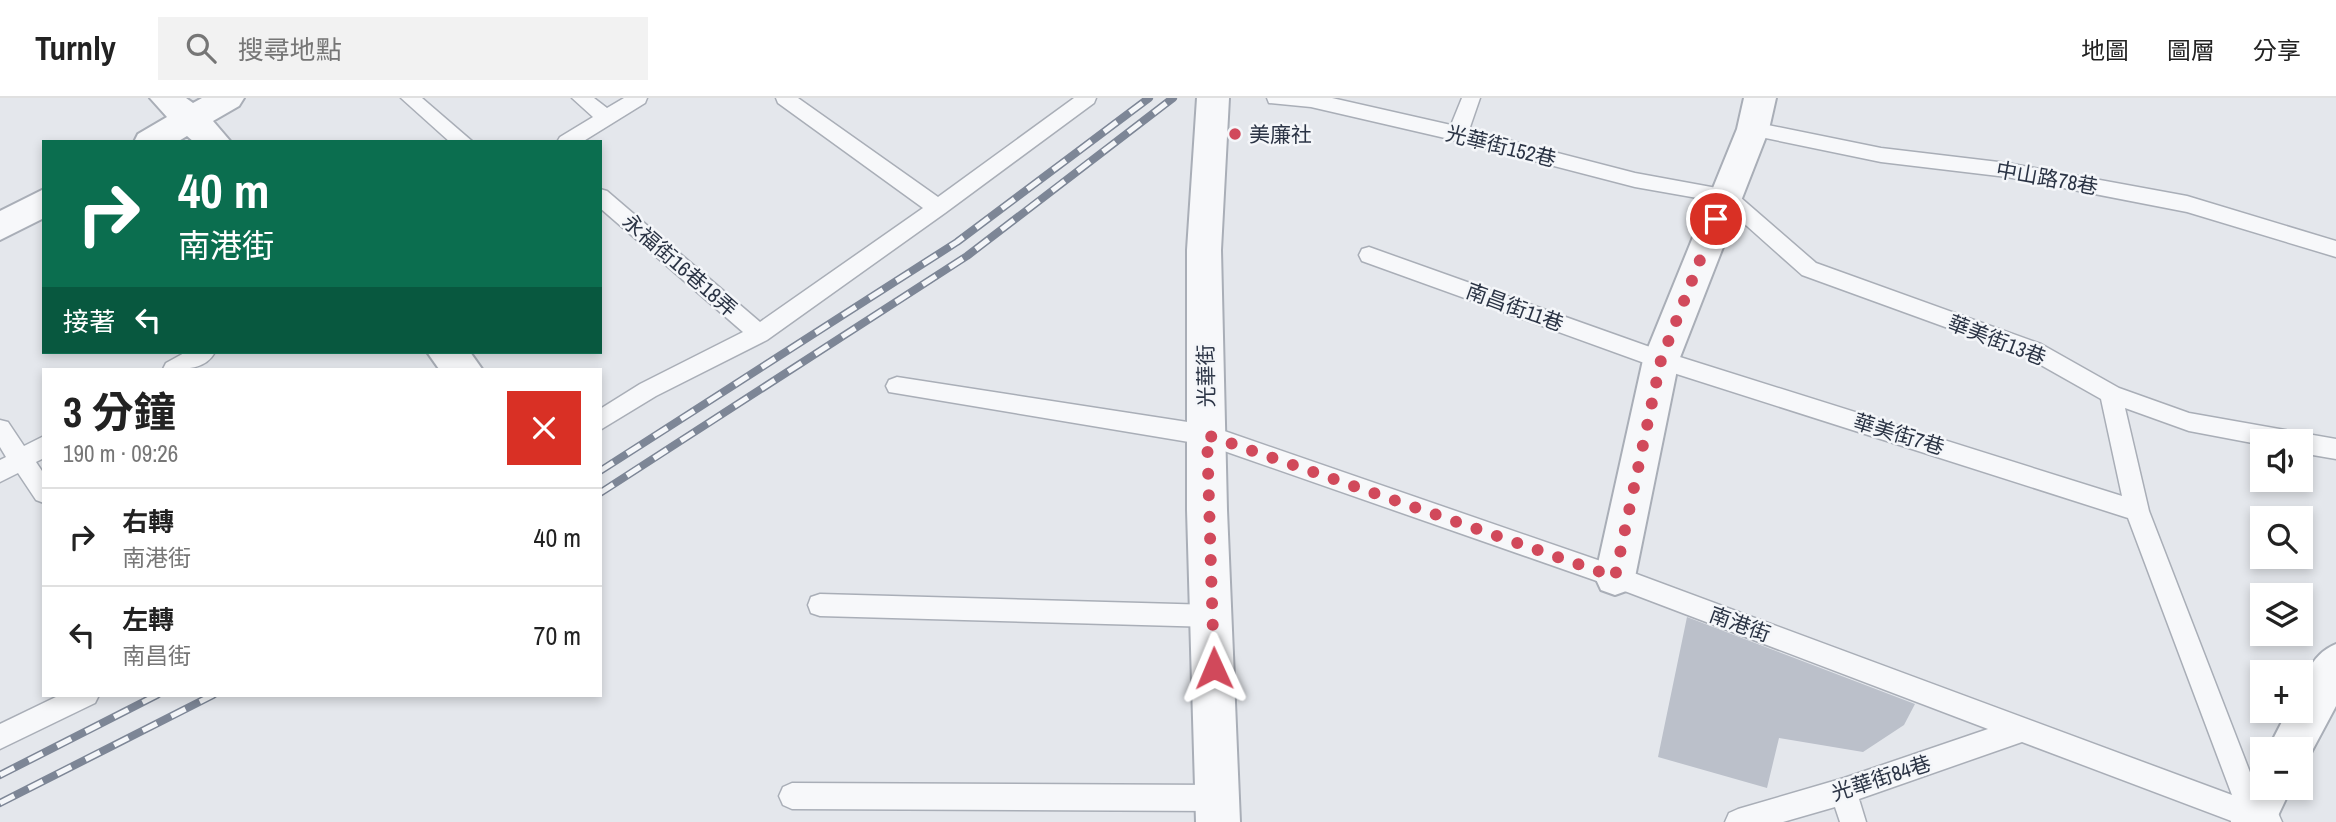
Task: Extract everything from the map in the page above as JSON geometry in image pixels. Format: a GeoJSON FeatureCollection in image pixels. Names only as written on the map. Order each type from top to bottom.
{"type":"FeatureCollection","features":[{"type":"Feature","properties":{"kind":"street"},"geometry":{"type":"LineString","coordinates":[[152,140],[178,109],[228,98]]}},
{"type":"Feature","properties":{"kind":"street","name":"光華街"},"geometry":{"type":"LineString","coordinates":[[1213,98],[1204,250],[1207,510],[1213,616],[1218,810]]}},
{"type":"Feature","properties":{"kind":"street"},"geometry":{"type":"LineString","coordinates":[[178,109],[213,140]]}},
{"type":"Feature","properties":{"kind":"street"},"geometry":{"type":"LineString","coordinates":[[1615,577],[1661,360],[1757,113]]}},
{"type":"Feature","properties":{"kind":"street"},"geometry":{"type":"LineString","coordinates":[[0,227],[42,203]]}},
{"type":"Feature","properties":{"kind":"street"},"geometry":{"type":"LineString","coordinates":[[447,354],[463,368]]}},
{"type":"Feature","properties":{"kind":"street"},"geometry":{"type":"LineString","coordinates":[[2296,737],[2336,664]]}},
{"type":"Feature","properties":{"kind":"lane"},"geometry":{"type":"LineString","coordinates":[[410,98],[461,140]]}},
{"type":"Feature","properties":{"kind":"lane"},"geometry":{"type":"LineString","coordinates":[[581,98],[606,117]]}},
{"type":"Feature","properties":{"kind":"lane"},"geometry":{"type":"LineString","coordinates":[[570,140],[638,98]]}},
{"type":"Feature","properties":{"kind":"lane"},"geometry":{"type":"LineString","coordinates":[[785,98],[939,208]]}},
{"type":"Feature","properties":{"kind":"lane"},"geometry":{"type":"LineString","coordinates":[[602,420],[648,390],[759,334],[939,208],[1087,98]]}},
{"type":"Feature","properties":{"kind":"lane","name":"光華街152巷"},"geometry":{"type":"LineString","coordinates":[[1276,98],[1311,100],[1458,134],[1634,180],[1726,196]]}},
{"type":"Feature","properties":{"kind":"lane"},"geometry":{"type":"LineString","coordinates":[[1458,134],[1471,98]]}},
{"type":"Feature","properties":{"kind":"lane","name":"中山路78巷"},"geometry":{"type":"LineString","coordinates":[[1757,113],[1881,155],[2007,170],[2187,204],[2336,249]]}},
{"type":"Feature","properties":{"kind":"lane","name":"華美街13巷"},"geometry":{"type":"LineString","coordinates":[[1726,196],[1809,269],[2034,350],[2111,394],[2189,422],[2250,433]]}},
{"type":"Feature","properties":{"kind":"lane","name":"永福街16巷18弄"},"geometry":{"type":"LineString","coordinates":[[602,198],[759,334]]}},
{"type":"Feature","properties":{"kind":"lane","name":"南昌街11巷"},"geometry":{"type":"LineString","coordinates":[[1369,255],[1661,360]]}},
{"type":"Feature","properties":{"kind":"lane"},"geometry":{"type":"LineString","coordinates":[[164,354],[174,368]]}},
{"type":"Feature","properties":{"kind":"lane"},"geometry":{"type":"LineString","coordinates":[[177,368],[201,354]]}},
{"type":"Feature","properties":{"kind":"lane","name":"華美街7巷"},"geometry":{"type":"LineString","coordinates":[[1661,360],[2137,511]]}},
{"type":"Feature","properties":{"kind":"lane","name":"南港街"},"geometry":{"type":"LineString","coordinates":[[897,386],[1207,435],[1615,577],[2023,729],[2261,812]]}},
{"type":"Feature","properties":{"kind":"lane"},"geometry":{"type":"LineString","coordinates":[[2111,394],[2137,511],[2261,812]]}},
{"type":"Feature","properties":{"kind":"lane"},"geometry":{"type":"LineString","coordinates":[[0,429],[42,490]]}},
{"type":"Feature","properties":{"kind":"lane"},"geometry":{"type":"LineString","coordinates":[[2313,445],[2336,449]]}},
{"type":"Feature","properties":{"kind":"lane"},"geometry":{"type":"LineString","coordinates":[[0,472],[42,447]]}},
{"type":"Feature","properties":{"kind":"lane"},"geometry":{"type":"LineString","coordinates":[[820,605],[1213,616]]}},
{"type":"Feature","properties":{"kind":"lane"},"geometry":{"type":"LineString","coordinates":[[0,737],[82,697]]}},
{"type":"Feature","properties":{"kind":"lane","name":"光華街84巷"},"geometry":{"type":"LineString","coordinates":[[1738,822],[1844,791],[2023,729]]}},
{"type":"Feature","properties":{"kind":"lane"},"geometry":{"type":"LineString","coordinates":[[1844,791],[1853,822]]}},
{"type":"Feature","properties":{"kind":"lane"},"geometry":{"type":"LineString","coordinates":[[792,796],[1218,810]]}},
{"type":"Feature","properties":{"kind":"building"},"geometry":{"type":"Polygon","coordinates":[[[1687,617],[1915,704],[1904,725],[1863,752],[1779,738],[1767,788],[1658,757],[1687,617]]]}},
{"type":"Feature","properties":{"kind":"railway"},"geometry":{"type":"LineString","coordinates":[[602,470],[957,242],[1149,98]]}},
{"type":"Feature","properties":{"kind":"railway"},"geometry":{"type":"LineString","coordinates":[[602,492],[967,256],[1173,98]]}},
{"type":"Feature","properties":{"kind":"railway"},"geometry":{"type":"LineString","coordinates":[[0,775],[153,697]]}},
{"type":"Feature","properties":{"kind":"railway"},"geometry":{"type":"LineString","coordinates":[[0,803],[209,697]]}},
{"type":"Feature","properties":{"kind":"place","name":"美廉社"},"geometry":{"type":"Point","coordinates":[1235,134]}},
{"type":"Feature","properties":{"kind":"route"},"geometry":{"type":"LineString","coordinates":[[1214,668],[1207,510],[1207,435],[1615,577],[1661,360],[1716,219]]}}]}
